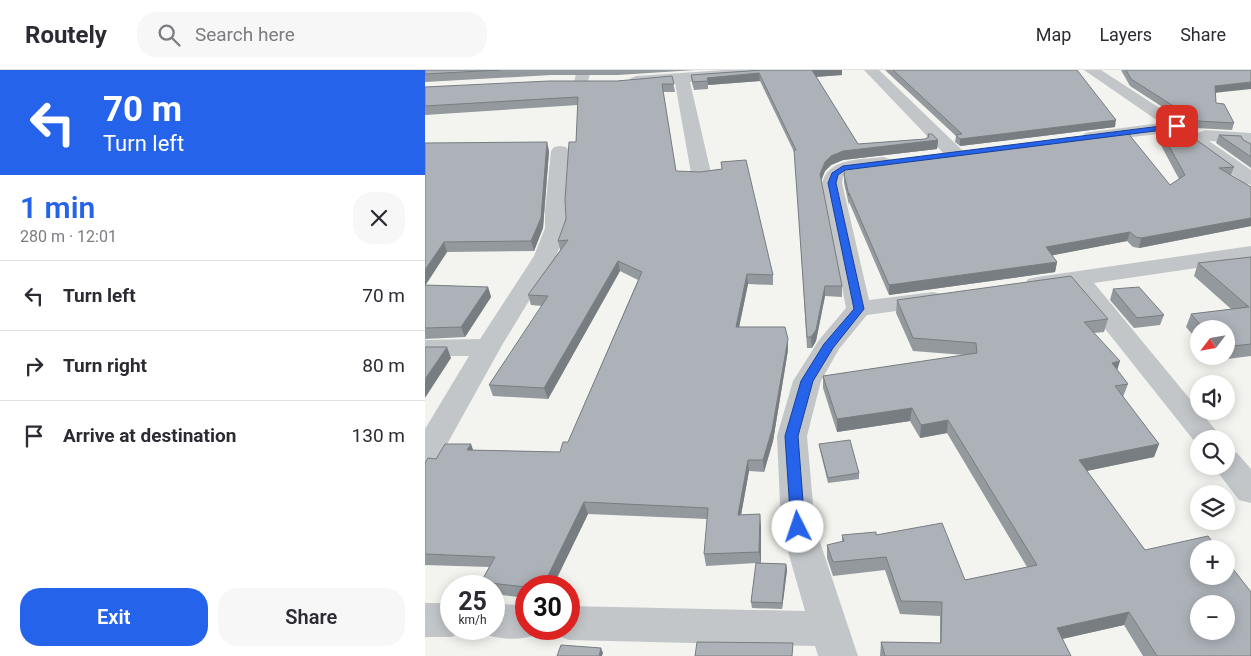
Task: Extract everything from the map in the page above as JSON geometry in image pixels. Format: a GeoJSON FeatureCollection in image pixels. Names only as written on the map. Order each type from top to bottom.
{"type":"FeatureCollection","features":[{"type":"Feature","properties":{"kind":"street"},"geometry":{"type":"LineString","coordinates":[[618,82],[787,70]]}},
{"type":"Feature","properties":{"kind":"street"},"geometry":{"type":"LineString","coordinates":[[871,70],[955,154]]}},
{"type":"Feature","properties":{"kind":"street"},"geometry":{"type":"LineString","coordinates":[[1091,70],[1251,179]]}},
{"type":"Feature","properties":{"kind":"street"},"geometry":{"type":"LineString","coordinates":[[578,78],[600,82]]}},
{"type":"Feature","properties":{"kind":"street"},"geometry":{"type":"LineString","coordinates":[[682,78],[701,174]]}},
{"type":"Feature","properties":{"kind":"street"},"geometry":{"type":"LineString","coordinates":[[1071,140],[1181,130],[1251,138]]}},
{"type":"Feature","properties":{"kind":"street"},"geometry":{"type":"LineString","coordinates":[[425,456],[488,347],[545,256],[556,228],[555,210],[560,151]]}},
{"type":"Feature","properties":{"kind":"street"},"geometry":{"type":"LineString","coordinates":[[936,156],[975,152]]}},
{"type":"Feature","properties":{"kind":"street"},"geometry":{"type":"LineString","coordinates":[[859,309],[832,183],[834,174],[843,168],[898,161]]}},
{"type":"Feature","properties":{"kind":"street"},"geometry":{"type":"LineString","coordinates":[[1017,287],[1251,253]]}},
{"type":"Feature","properties":{"kind":"street"},"geometry":{"type":"LineString","coordinates":[[1077,278],[1201,430]]}},
{"type":"Feature","properties":{"kind":"street"},"geometry":{"type":"LineString","coordinates":[[580,624],[834,642],[798,527],[791,436],[807,381],[828,346],[859,309],[958,295]]}},
{"type":"Feature","properties":{"kind":"street"},"geometry":{"type":"LineString","coordinates":[[425,348],[488,347]]}},
{"type":"Feature","properties":{"kind":"street"},"geometry":{"type":"LineString","coordinates":[[1235,472],[1251,491]]}},
{"type":"Feature","properties":{"kind":"street"},"geometry":{"type":"LineString","coordinates":[[425,620],[440,620]]}},
{"type":"Feature","properties":{"kind":"building"},"geometry":{"type":"Polygon","coordinates":[[[425,70],[500,70],[425,74],[425,70]]]}},
{"type":"Feature","properties":{"kind":"building"},"geometry":{"type":"Polygon","coordinates":[[[762,70],[812,70],[858,144],[925,139],[929,137],[928,134],[932,134],[938,140],[843,151],[831,156],[825,162],[820,174],[842,286],[825,286],[816,330],[811,337],[807,337],[794,150],[796,150],[759,73],[707,78],[708,81],[693,82],[691,75],[762,70]]]}},
{"type":"Feature","properties":{"kind":"building"},"geometry":{"type":"Polygon","coordinates":[[[893,70],[1077,70],[1116,120],[960,139],[956,135],[962,134],[893,70]]]}},
{"type":"Feature","properties":{"kind":"building"},"geometry":{"type":"Polygon","coordinates":[[[1126,70],[1251,70],[1251,82],[1215,86],[1216,103],[1224,104],[1234,123],[1197,121],[1131,79],[1126,70]]]}},
{"type":"Feature","properties":{"kind":"building"},"geometry":{"type":"Polygon","coordinates":[[[672,76],[674,84],[662,84],[676,171],[700,172],[722,169],[721,162],[746,160],[773,275],[747,274],[736,327],[785,327],[788,339],[772,430],[763,460],[748,460],[738,515],[760,514],[759,552],[704,554],[708,508],[584,502],[548,575],[515,575],[515,586],[505,585],[505,575],[485,575],[495,557],[425,554],[425,463],[428,458],[436,459],[445,444],[471,444],[467,450],[560,452],[563,442],[568,442],[642,272],[618,261],[544,388],[489,385],[548,296],[528,295],[568,240],[558,241],[566,219],[565,200],[569,142],[576,142],[578,97],[425,106],[425,87],[549,81],[617,81],[672,76]]]}},
{"type":"Feature","properties":{"kind":"building"},"geometry":{"type":"Polygon","coordinates":[[[1176,126],[1181,132],[1187,133],[1234,167],[1219,168],[1251,187],[1251,218],[1141,238],[1136,237],[1130,232],[1046,247],[1057,262],[889,285],[849,193],[849,196],[844,174],[845,169],[849,166],[1127,132],[1170,185],[1185,175],[1159,128],[1176,126]]]}},
{"type":"Feature","properties":{"kind":"building"},"geometry":{"type":"Polygon","coordinates":[[[1219,135],[1241,136],[1243,140],[1251,144],[1251,157],[1219,135]]]}},
{"type":"Feature","properties":{"kind":"building"},"geometry":{"type":"Polygon","coordinates":[[[547,142],[541,218],[531,241],[444,242],[425,270],[425,143],[547,142]]]}},
{"type":"Feature","properties":{"kind":"building"},"geometry":{"type":"Polygon","coordinates":[[[1251,257],[1251,344],[1235,346],[1235,320],[1196,320],[1191,314],[1249,307],[1198,263],[1251,257]]]}},
{"type":"Feature","properties":{"kind":"building"},"geometry":{"type":"Polygon","coordinates":[[[1071,276],[1108,319],[1084,322],[1120,361],[1112,363],[1128,384],[1115,386],[1159,444],[1079,460],[1145,550],[1190,540],[1190,585],[1235,585],[1235,572],[1251,592],[1251,656],[1157,656],[1129,612],[1057,628],[1071,656],[885,656],[881,642],[941,643],[942,602],[901,601],[886,557],[833,562],[827,545],[844,541],[842,535],[876,532],[876,535],[942,523],[965,580],[1037,565],[948,420],[921,425],[912,408],[837,419],[823,376],[977,353],[976,343],[913,338],[897,300],[1071,276]]]}},
{"type":"Feature","properties":{"kind":"building"},"geometry":{"type":"Polygon","coordinates":[[[425,285],[488,287],[461,327],[425,328],[425,285]]]}},
{"type":"Feature","properties":{"kind":"building"},"geometry":{"type":"Polygon","coordinates":[[[1139,287],[1164,315],[1137,318],[1113,289],[1139,287]]]}},
{"type":"Feature","properties":{"kind":"building"},"geometry":{"type":"Polygon","coordinates":[[[425,347],[447,347],[425,379],[425,347]]]}},
{"type":"Feature","properties":{"kind":"building"},"geometry":{"type":"Polygon","coordinates":[[[850,440],[859,473],[828,478],[819,444],[850,440]]]}},
{"type":"Feature","properties":{"kind":"building"},"geometry":{"type":"Polygon","coordinates":[[[1208,536],[1211,540],[1190,540],[1208,536]]]}},
{"type":"Feature","properties":{"kind":"building"},"geometry":{"type":"Polygon","coordinates":[[[756,563],[786,564],[782,603],[751,602],[756,563]]]}},
{"type":"Feature","properties":{"kind":"building"},"geometry":{"type":"Polygon","coordinates":[[[697,642],[793,643],[792,656],[695,656],[697,642]]]}},
{"type":"Feature","properties":{"kind":"building"},"geometry":{"type":"Polygon","coordinates":[[[561,645],[601,648],[599,656],[557,656],[561,645]]]}},
{"type":"Feature","properties":{"kind":"route"},"geometry":{"type":"LineString","coordinates":[[798,527],[791,436],[807,381],[828,346],[859,309],[832,183],[834,174],[843,168],[1177,126]]}}]}
